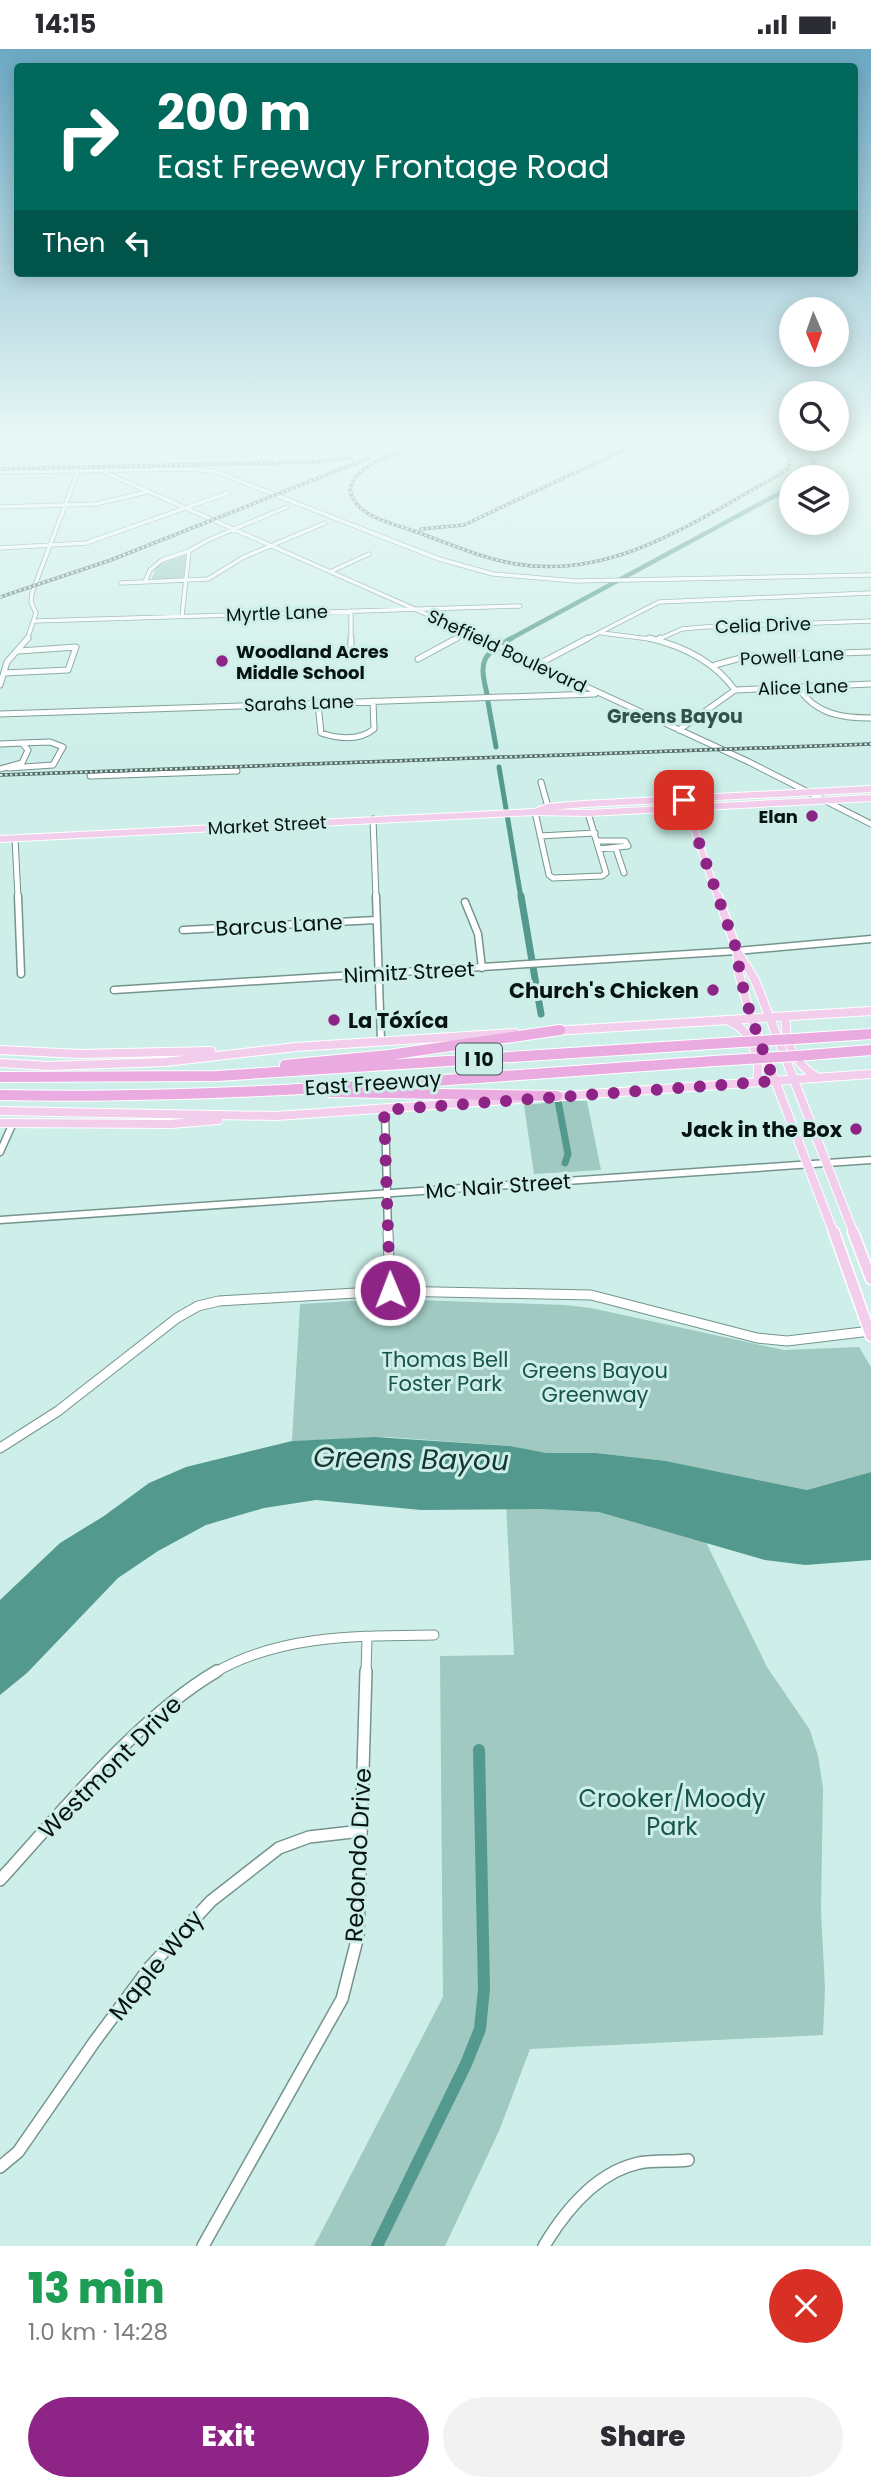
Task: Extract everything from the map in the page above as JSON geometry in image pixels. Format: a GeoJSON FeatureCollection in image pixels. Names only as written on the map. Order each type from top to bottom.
{"type":"FeatureCollection","features":[{"type":"Feature","properties":{"kind":"highway"},"geometry":{"type":"LineString","coordinates":[[217,1076],[306,1062],[436,1049],[559,1030]]}},
{"type":"Feature","properties":{"kind":"highway","name":"East Freeway"},"geometry":{"type":"LineString","coordinates":[[0,1077],[121,1079],[217,1076],[871,1034]]}},
{"type":"Feature","properties":{"kind":"highway","name":"East Freeway"},"geometry":{"type":"LineString","coordinates":[[0,1095],[138,1096],[270,1090],[871,1050]]}},
{"type":"Feature","properties":{"kind":"highway"},"geometry":{"type":"LineString","coordinates":[[270,1090],[557,1096]]}},
{"type":"Feature","properties":{"kind":"main road","name":"Market Street"},"geometry":{"type":"LineString","coordinates":[[535,812],[548,807],[871,789]]}},
{"type":"Feature","properties":{"kind":"main road","name":"Market Street"},"geometry":{"type":"LineString","coordinates":[[0,839],[496,813],[688,809],[871,798]]}},
{"type":"Feature","properties":{"kind":"main road"},"geometry":{"type":"LineString","coordinates":[[684,800],[737,951],[755,980],[871,1279]]}},
{"type":"Feature","properties":{"kind":"main road"},"geometry":{"type":"LineString","coordinates":[[737,951],[739,974],[751,1018],[792,1129],[809,1164],[870,1333]]}},
{"type":"Feature","properties":{"kind":"main road"},"geometry":{"type":"LineString","coordinates":[[0,1063],[48,1066],[165,1062],[381,1040],[871,1011]]}},
{"type":"Feature","properties":{"kind":"main road"},"geometry":{"type":"LineString","coordinates":[[786,1016],[784,1029],[800,1065],[818,1079]]}},
{"type":"Feature","properties":{"kind":"main road"},"geometry":{"type":"LineString","coordinates":[[726,1020],[737,1023],[746,1032],[759,1066],[757,1082]]}},
{"type":"Feature","properties":{"kind":"main road"},"geometry":{"type":"LineString","coordinates":[[0,1049],[127,1054],[296,1047]]}},
{"type":"Feature","properties":{"kind":"main road"},"geometry":{"type":"LineString","coordinates":[[0,1123],[172,1124],[871,1074]]}},
{"type":"Feature","properties":{"kind":"main road"},"geometry":{"type":"LineString","coordinates":[[0,1111],[276,1116]]}},
{"type":"Feature","properties":{"kind":"street"},"geometry":{"type":"LineString","coordinates":[[0,548],[66,545]]}},
{"type":"Feature","properties":{"kind":"street"},"geometry":{"type":"LineString","coordinates":[[145,582],[154,565],[200,545]]}},
{"type":"Feature","properties":{"kind":"street"},"geometry":{"type":"LineString","coordinates":[[121,583],[208,579],[230,564],[271,545]]}},
{"type":"Feature","properties":{"kind":"street","name":"Sheffield Boulevard"},"geometry":{"type":"LineString","coordinates":[[271,545],[539,664],[871,824]]}},
{"type":"Feature","properties":{"kind":"street"},"geometry":{"type":"LineString","coordinates":[[402,545],[439,559],[493,574],[575,581],[871,575]]}},
{"type":"Feature","properties":{"kind":"street"},"geometry":{"type":"LineString","coordinates":[[0,685],[9,659],[26,643],[34,621],[36,613],[31,596],[49,547]]}},
{"type":"Feature","properties":{"kind":"street"},"geometry":{"type":"LineString","coordinates":[[182,616],[189,551]]}},
{"type":"Feature","properties":{"kind":"street"},"geometry":{"type":"LineString","coordinates":[[332,571],[369,554]]}},
{"type":"Feature","properties":{"kind":"street"},"geometry":{"type":"LineString","coordinates":[[539,664],[646,606],[669,600],[871,593]]}},
{"type":"Feature","properties":{"kind":"street","name":"Myrtle Lane"},"geometry":{"type":"LineString","coordinates":[[34,621],[520,606]]}},
{"type":"Feature","properties":{"kind":"street"},"geometry":{"type":"LineString","coordinates":[[351,611],[351,652]]}},
{"type":"Feature","properties":{"kind":"street","name":"Celia Drive"},"geometry":{"type":"LineString","coordinates":[[657,640],[682,629],[704,627],[871,621]]}},
{"type":"Feature","properties":{"kind":"street"},"geometry":{"type":"LineString","coordinates":[[418,659],[468,633]]}},
{"type":"Feature","properties":{"kind":"street"},"geometry":{"type":"LineString","coordinates":[[598,633],[631,633],[657,640],[715,665],[726,674],[735,690],[719,705],[679,730]]}},
{"type":"Feature","properties":{"kind":"street"},"geometry":{"type":"LineString","coordinates":[[4,673],[68,670],[76,647],[18,651]]}},
{"type":"Feature","properties":{"kind":"street","name":"Powell Lane"},"geometry":{"type":"LineString","coordinates":[[715,665],[748,656],[871,652]]}},
{"type":"Feature","properties":{"kind":"street"},"geometry":{"type":"LineString","coordinates":[[0,659],[9,659]]}},
{"type":"Feature","properties":{"kind":"street","name":"Alice Lane"},"geometry":{"type":"LineString","coordinates":[[735,690],[871,684]]}},
{"type":"Feature","properties":{"kind":"street"},"geometry":{"type":"LineString","coordinates":[[798,687],[807,701],[821,711],[845,718],[871,719]]}},
{"type":"Feature","properties":{"kind":"street","name":"Sarahs Lane"},"geometry":{"type":"LineString","coordinates":[[0,713],[599,694]]}},
{"type":"Feature","properties":{"kind":"street"},"geometry":{"type":"LineString","coordinates":[[318,703],[321,733],[330,737],[361,737],[374,729],[373,701]]}},
{"type":"Feature","properties":{"kind":"street"},"geometry":{"type":"LineString","coordinates":[[0,744],[50,742],[63,747],[52,765],[0,769]]}},
{"type":"Feature","properties":{"kind":"street"},"geometry":{"type":"LineString","coordinates":[[9,768],[27,757],[28,750],[22,743]]}},
{"type":"Feature","properties":{"kind":"street"},"geometry":{"type":"LineString","coordinates":[[90,776],[237,771]]}},
{"type":"Feature","properties":{"kind":"street"},"geometry":{"type":"LineString","coordinates":[[541,782],[548,807]]}},
{"type":"Feature","properties":{"kind":"street"},"geometry":{"type":"LineString","coordinates":[[535,812],[551,877],[605,875],[588,813]]}},
{"type":"Feature","properties":{"kind":"street"},"geometry":{"type":"LineString","coordinates":[[373,819],[381,1040]]}},
{"type":"Feature","properties":{"kind":"street"},"geometry":{"type":"LineString","coordinates":[[540,836],[595,833]]}},
{"type":"Feature","properties":{"kind":"street"},"geometry":{"type":"LineString","coordinates":[[15,838],[21,974]]}},
{"type":"Feature","properties":{"kind":"street"},"geometry":{"type":"LineString","coordinates":[[597,841],[627,841],[628,847],[599,849]]}},
{"type":"Feature","properties":{"kind":"street"},"geometry":{"type":"LineString","coordinates":[[616,849],[624,873]]}},
{"type":"Feature","properties":{"kind":"street"},"geometry":{"type":"LineString","coordinates":[[465,902],[478,935],[482,968]]}},
{"type":"Feature","properties":{"kind":"street","name":"Barcus Lane"},"geometry":{"type":"LineString","coordinates":[[183,930],[376,920]]}},
{"type":"Feature","properties":{"kind":"street","name":"Nimitz Street"},"geometry":{"type":"LineString","coordinates":[[114,990],[737,951],[871,939]]}},
{"type":"Feature","properties":{"kind":"street"},"geometry":{"type":"LineString","coordinates":[[384,1110],[389,1193],[390,1290]]}},
{"type":"Feature","properties":{"kind":"street"},"geometry":{"type":"LineString","coordinates":[[0,1152],[13,1123]]}},
{"type":"Feature","properties":{"kind":"street","name":"Mc Nair Street"},"geometry":{"type":"LineString","coordinates":[[0,1220],[237,1206],[871,1160]]}},
{"type":"Feature","properties":{"kind":"street"},"geometry":{"type":"LineString","coordinates":[[0,1448],[58,1411],[177,1318],[198,1306],[219,1301],[390,1290],[591,1295],[732,1333],[787,1341],[870,1333]]}},
{"type":"Feature","properties":{"kind":"street","name":"Westmont Drive"},"geometry":{"type":"LineString","coordinates":[[0,1880],[153,1717],[190,1688],[232,1664],[278,1647],[328,1637],[434,1635]]}},
{"type":"Feature","properties":{"kind":"street","name":"Redondo Drive"},"geometry":{"type":"LineString","coordinates":[[203,2246],[342,1999],[358,1936],[367,1637]]}},
{"type":"Feature","properties":{"kind":"street","name":"Maple Way"},"geometry":{"type":"LineString","coordinates":[[0,2167],[18,2152],[131,1991],[182,1927],[227,1886],[278,1848],[321,1834],[361,1831]]}},
{"type":"Feature","properties":{"kind":"street"},"geometry":{"type":"LineString","coordinates":[[544,2246],[575,2201],[606,2178],[637,2163],[688,2160]]}},
{"type":"Feature","properties":{"kind":"green space"},"geometry":{"type":"Polygon","coordinates":[[[187,554],[183,580],[151,581],[157,565],[187,554]]]}},
{"type":"Feature","properties":{"kind":"green space"},"geometry":{"type":"Polygon","coordinates":[[[587,1101],[601,1170],[534,1174],[524,1105],[587,1101]]]}},
{"type":"Feature","properties":{"kind":"green space","name":"Greens Bayou Greenway"},"geometry":{"type":"Polygon","coordinates":[[[386,1299],[565,1305],[591,1308],[784,1350],[859,1347],[871,1367],[871,1472],[807,1490],[666,1461],[596,1453],[546,1454],[510,1446],[389,1437],[292,1441],[300,1304],[386,1299]]]}},
{"type":"Feature","properties":{"kind":"green space","name":"Crooker/Moody Park"},"geometry":{"type":"Polygon","coordinates":[[[506,1504],[583,1505],[701,1532],[767,1667],[810,1730],[818,1756],[823,1788],[823,2035],[530,2049],[499,2131],[445,2246],[314,2246],[443,1997],[440,1656],[514,1655],[506,1504]]]}},
{"type":"Feature","properties":{"kind":"water"},"geometry":{"type":"Polygon","coordinates":[[[375,1437],[510,1446],[546,1453],[596,1453],[666,1461],[807,1490],[871,1472],[871,1560],[805,1565],[765,1560],[599,1512],[543,1509],[421,1510],[316,1500],[264,1508],[206,1525],[158,1551],[118,1578],[27,1673],[0,1695],[0,1600],[60,1543],[104,1516],[149,1483],[186,1467],[292,1441],[375,1437]]]}},
{"type":"Feature","properties":{"kind":"waterway"},"geometry":{"type":"LineString","coordinates":[[508,640],[685,545]]}},
{"type":"Feature","properties":{"kind":"waterway"},"geometry":{"type":"LineString","coordinates":[[487,694],[483,674],[485,660],[494,649],[512,638]]}},
{"type":"Feature","properties":{"kind":"waterway"},"geometry":{"type":"LineString","coordinates":[[488,702],[496,747]]}},
{"type":"Feature","properties":{"kind":"waterway"},"geometry":{"type":"LineString","coordinates":[[499,767],[521,898]]}},
{"type":"Feature","properties":{"kind":"waterway"},"geometry":{"type":"LineString","coordinates":[[521,896],[541,1014]]}},
{"type":"Feature","properties":{"kind":"waterway"},"geometry":{"type":"LineString","coordinates":[[558,1101],[568,1154],[565,1163]]}},
{"type":"Feature","properties":{"kind":"waterway"},"geometry":{"type":"LineString","coordinates":[[377,2246],[466,2064],[480,2029],[484,1989],[479,1750]]}},
{"type":"Feature","properties":{"kind":"railway"},"geometry":{"type":"LineString","coordinates":[[0,597],[150,545]]}},
{"type":"Feature","properties":{"kind":"railway"},"geometry":{"type":"LineString","coordinates":[[451,545],[516,564],[552,567],[587,563],[621,555],[648,545]]}},
{"type":"Feature","properties":{"kind":"railway"},"geometry":{"type":"LineString","coordinates":[[0,775],[871,744]]}},
{"type":"Feature","properties":{"kind":"place","name":"Woodland Acres Middle School"},"geometry":{"type":"Point","coordinates":[222,661]}},
{"type":"Feature","properties":{"kind":"place","name":"Elan"},"geometry":{"type":"Point","coordinates":[812,816]}},
{"type":"Feature","properties":{"kind":"place","name":"Church's Chicken"},"geometry":{"type":"Point","coordinates":[713,990]}},
{"type":"Feature","properties":{"kind":"place","name":"La Tóxíca"},"geometry":{"type":"Point","coordinates":[334,1020]}},
{"type":"Feature","properties":{"kind":"place","name":"Jack in the Box"},"geometry":{"type":"Point","coordinates":[856,1129]}},
{"type":"Feature","properties":{"kind":"district","name":"Greens Bayou"},"geometry":{"type":"Point","coordinates":[675,716]}},
{"type":"Feature","properties":{"kind":"route"},"geometry":{"type":"LineString","coordinates":[[390,1290],[389,1193],[384,1110],[774,1081],[750,1013],[739,974],[737,951],[684,800]]}},
{"type":"Feature","properties":{"kind":"park label","name":"Thomas Bell Foster Park"},"geometry":{"type":"Point","coordinates":[445,1371]}}]}
